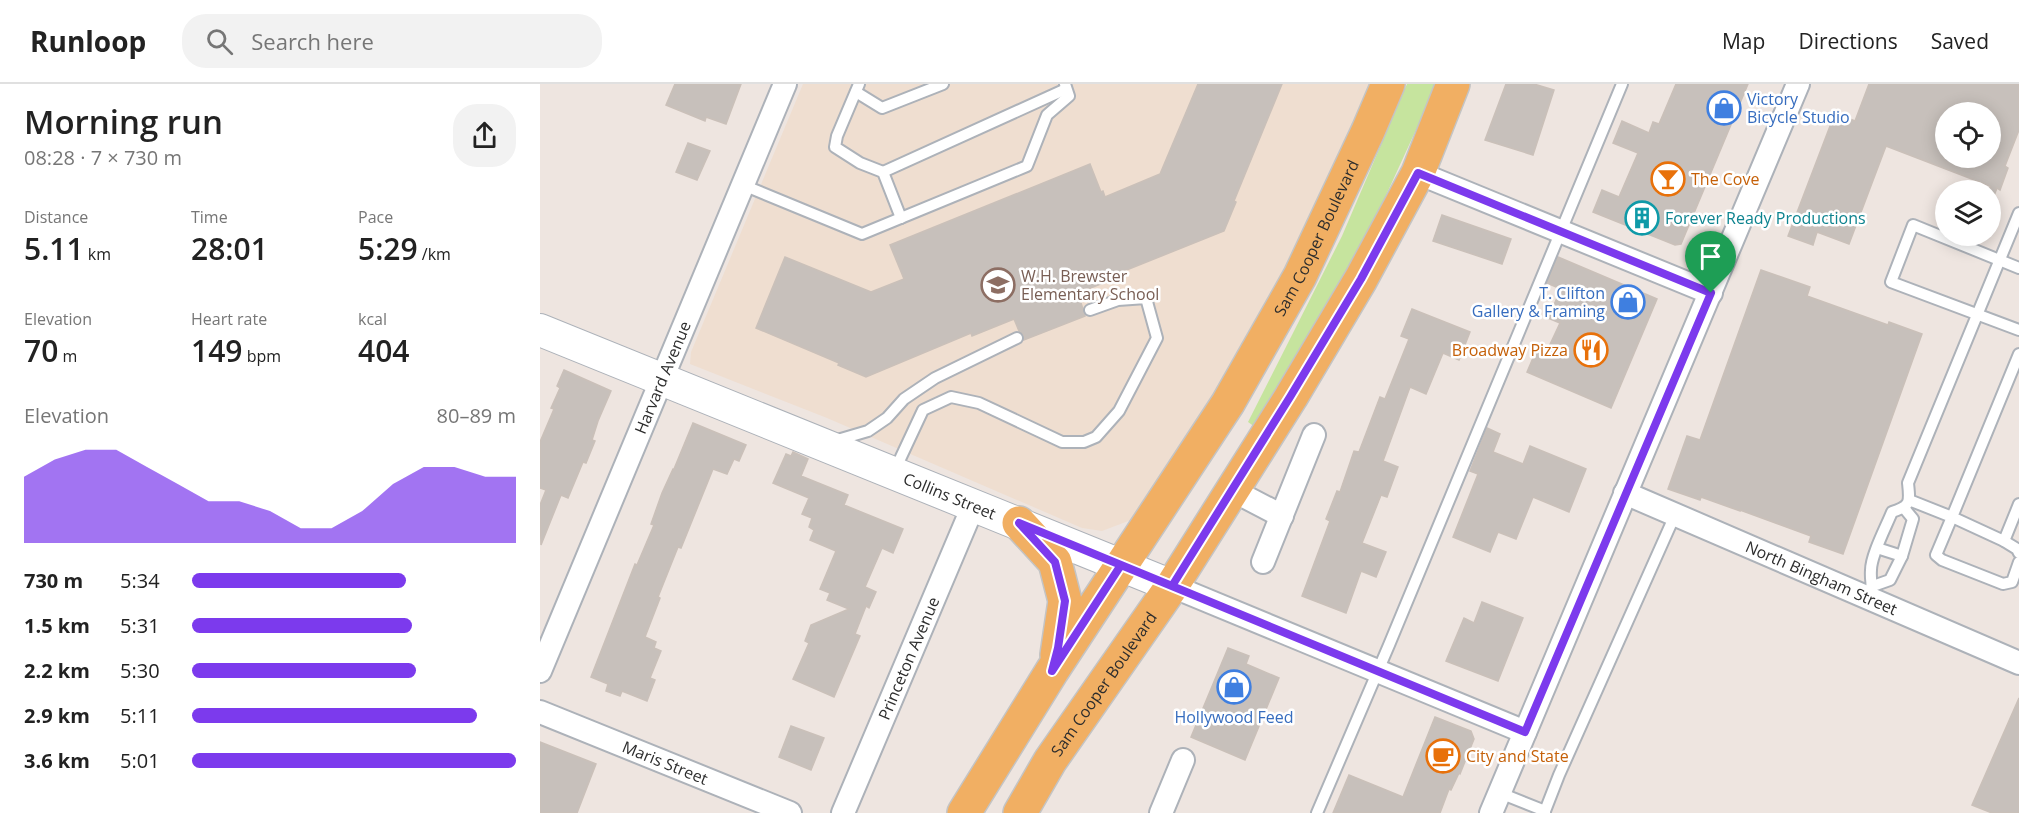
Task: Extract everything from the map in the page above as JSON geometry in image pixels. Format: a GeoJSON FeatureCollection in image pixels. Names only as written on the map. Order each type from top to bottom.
{"type":"FeatureCollection","features":[{"type":"Feature","properties":{"kind":"main road","name":"Sam Cooper Boulevard"},"geometry":{"type":"LineString","coordinates":[[964,813],[1052,671],[1227,403],[1300,276],[1368,132],[1388,84]]}},
{"type":"Feature","properties":{"kind":"main road","name":"Sam Cooper Boulevard"},"geometry":{"type":"LineString","coordinates":[[1020,813],[1050,761],[1172,586],[1361,279],[1418,173],[1453,84]]}},
{"type":"Feature","properties":{"kind":"main road"},"geometry":{"type":"LineString","coordinates":[[1019,523],[1055,562],[1065,601],[1052,671]]}},
{"type":"Feature","properties":{"kind":"street","name":"Harvard Avenue"},"geometry":{"type":"LineString","coordinates":[[540,671],[785,84]]}},
{"type":"Feature","properties":{"kind":"street"},"geometry":{"type":"LineString","coordinates":[[1495,803],[1798,84]]}},
{"type":"Feature","properties":{"kind":"street"},"geometry":{"type":"LineString","coordinates":[[1418,173],[1711,293]]}},
{"type":"Feature","properties":{"kind":"street","name":"Collins Street"},"geometry":{"type":"LineString","coordinates":[[540,330],[974,504],[1525,732]]}},
{"type":"Feature","properties":{"kind":"street"},"geometry":{"type":"LineString","coordinates":[[1263,562],[1314,435]]}},
{"type":"Feature","properties":{"kind":"street"},"geometry":{"type":"LineString","coordinates":[[1232,490],[1282,516]]}},
{"type":"Feature","properties":{"kind":"street","name":"North Bingham Street"},"geometry":{"type":"LineString","coordinates":[[1625,494],[1871,592],[2019,663]]}},
{"type":"Feature","properties":{"kind":"street","name":"Princeton Avenue"},"geometry":{"type":"LineString","coordinates":[[843,813],[974,504]]}},
{"type":"Feature","properties":{"kind":"street","name":"Maris Street"},"geometry":{"type":"LineString","coordinates":[[540,712],[790,813]]}},
{"type":"Feature","properties":{"kind":"street"},"geometry":{"type":"LineString","coordinates":[[1161,813],[1183,760]]}},
{"type":"Feature","properties":{"kind":"lane"},"geometry":{"type":"LineString","coordinates":[[743,185],[862,234],[1027,166],[1047,115],[1069,96],[1066,86],[883,171],[860,163],[835,147],[837,136],[858,88],[882,108],[943,84]]}},
{"type":"Feature","properties":{"kind":"lane"},"geometry":{"type":"LineString","coordinates":[[1317,813],[1622,84]]}},
{"type":"Feature","properties":{"kind":"lane"},"geometry":{"type":"LineString","coordinates":[[883,171],[901,218]]}},
{"type":"Feature","properties":{"kind":"lane"},"geometry":{"type":"LineString","coordinates":[[2019,213],[1908,483],[1907,504],[1913,519],[1902,556],[1890,580],[1871,592],[1870,570],[1877,548],[1892,512],[1907,504],[1952,516],[2004,541],[2017,549],[2019,553]]}},
{"type":"Feature","properties":{"kind":"lane"},"geometry":{"type":"LineString","coordinates":[[2019,268],[1913,225],[1890,282],[2019,330]]}},
{"type":"Feature","properties":{"kind":"lane"},"geometry":{"type":"LineString","coordinates":[[894,472],[923,410],[951,397],[979,403],[1062,442],[1084,442],[1096,437],[1119,411],[1157,338],[1146,298],[1118,300],[1090,310]]}},
{"type":"Feature","properties":{"kind":"lane"},"geometry":{"type":"LineString","coordinates":[[822,444],[868,431],[887,418],[904,399],[935,378],[1017,338]]}},
{"type":"Feature","properties":{"kind":"lane"},"geometry":{"type":"LineString","coordinates":[[2019,354],[1936,555],[1942,560],[2003,584],[2012,582],[2019,562]]}},
{"type":"Feature","properties":{"kind":"lane"},"geometry":{"type":"LineString","coordinates":[[2004,541],[2019,504]]}},
{"type":"Feature","properties":{"kind":"lane"},"geometry":{"type":"LineString","coordinates":[[1495,803],[1545,812],[1559,775],[1675,515]]}},
{"type":"Feature","properties":{"kind":"lane"},"geometry":{"type":"LineString","coordinates":[[1877,548],[1902,556]]}},
{"type":"Feature","properties":{"kind":"shaded area","name":"W.H. Brewster Elementary School"},"geometry":{"type":"Polygon","coordinates":[[[803,84],[1370,84],[1311,222],[1246,349],[1156,489],[1131,520],[1102,531],[1082,528],[827,418],[690,364],[691,352],[803,84]]]}},
{"type":"Feature","properties":{"kind":"green space"},"geometry":{"type":"Polygon","coordinates":[[[1407,84],[1437,84],[1382,204],[1343,277],[1255,427],[1248,422],[1342,236],[1407,84]]]}},
{"type":"Feature","properties":{"kind":"building"},"geometry":{"type":"Polygon","coordinates":[[[675,84],[741,84],[726,124],[706,117],[705,121],[666,105],[675,84]]]}},
{"type":"Feature","properties":{"kind":"building"},"geometry":{"type":"Polygon","coordinates":[[[1198,84],[1282,84],[1224,231],[1119,273],[1121,276],[1078,293],[1085,316],[1024,340],[1024,335],[1019,331],[1014,319],[972,336],[971,333],[866,377],[838,365],[839,363],[756,328],[785,257],[871,292],[904,279],[890,245],[1090,164],[1105,197],[1160,174],[1198,84]]]}},
{"type":"Feature","properties":{"kind":"building"},"geometry":{"type":"Polygon","coordinates":[[[1506,84],[1534,84],[1554,90],[1533,155],[1485,140],[1506,84]]]}},
{"type":"Feature","properties":{"kind":"building"},"geometry":{"type":"Polygon","coordinates":[[[1676,84],[1748,84],[1681,244],[1675,245],[1593,212],[1602,190],[1619,197],[1638,153],[1613,143],[1622,121],[1649,133],[1653,122],[1659,124],[1676,84]]]}},
{"type":"Feature","properties":{"kind":"building"},"geometry":{"type":"Polygon","coordinates":[[[1869,84],[2019,84],[2019,130],[2005,166],[2008,168],[2001,187],[2001,180],[1974,180],[1943,168],[2001,168],[2001,102],[1935,102],[1935,165],[1886,146],[1849,244],[1817,232],[1813,245],[1788,236],[1835,113],[1855,121],[1869,84]]]}},
{"type":"Feature","properties":{"kind":"building"},"geometry":{"type":"Polygon","coordinates":[[[688,143],[710,151],[697,180],[676,172],[688,143]]]}},
{"type":"Feature","properties":{"kind":"building"},"geometry":{"type":"Polygon","coordinates":[[[1442,215],[1511,239],[1502,264],[1433,241],[1442,215]]]}},
{"type":"Feature","properties":{"kind":"building"},"geometry":{"type":"Polygon","coordinates":[[[1558,257],[1657,299],[1611,408],[1527,372],[1536,351],[1545,355],[1560,323],[1548,318],[1561,289],[1547,283],[1558,257]]]}},
{"type":"Feature","properties":{"kind":"building"},"geometry":{"type":"Polygon","coordinates":[[[1761,270],[1810,287],[1807,296],[1888,325],[1889,322],[1922,334],[1843,554],[1809,542],[1811,536],[1701,497],[1700,500],[1668,489],[1687,436],[1700,440],[1761,270]]]}},
{"type":"Feature","properties":{"kind":"building"},"geometry":{"type":"Polygon","coordinates":[[[1412,309],[1470,332],[1459,360],[1443,353],[1426,394],[1410,387],[1383,461],[1398,467],[1387,497],[1381,495],[1362,543],[1386,552],[1376,577],[1361,571],[1346,613],[1302,596],[1330,521],[1326,519],[1337,491],[1340,492],[1354,451],[1359,452],[1380,397],[1385,399],[1409,339],[1401,336],[1412,309]]]}},
{"type":"Feature","properties":{"kind":"building"},"geometry":{"type":"Polygon","coordinates":[[[564,370],[611,391],[598,421],[592,440],[595,441],[586,463],[583,462],[568,498],[561,495],[541,545],[540,505],[546,490],[540,488],[540,442],[554,409],[551,408],[560,388],[557,386],[564,370]]]}},
{"type":"Feature","properties":{"kind":"building"},"geometry":{"type":"Polygon","coordinates":[[[693,423],[746,445],[739,461],[734,459],[727,474],[713,469],[658,597],[660,598],[645,637],[656,642],[654,648],[661,651],[650,678],[655,680],[647,701],[622,691],[620,696],[606,691],[608,684],[591,677],[635,564],[637,565],[654,525],[651,524],[662,493],[693,423]]]}},
{"type":"Feature","properties":{"kind":"building"},"geometry":{"type":"Polygon","coordinates":[[[1487,428],[1500,434],[1493,452],[1523,464],[1530,446],[1586,469],[1569,512],[1533,497],[1516,539],[1498,532],[1490,552],[1453,537],[1478,474],[1470,471],[1487,428]]]}},
{"type":"Feature","properties":{"kind":"building"},"geometry":{"type":"Polygon","coordinates":[[[793,452],[808,459],[801,476],[848,495],[844,505],[903,529],[893,553],[882,548],[865,587],[876,592],[869,608],[866,606],[855,634],[860,636],[834,697],[793,679],[809,643],[805,641],[811,625],[849,609],[827,600],[830,593],[820,589],[836,551],[810,540],[814,530],[809,527],[812,518],[802,514],[809,498],[773,483],[786,454],[791,456],[793,452]]]}},
{"type":"Feature","properties":{"kind":"building"},"geometry":{"type":"Polygon","coordinates":[[[1482,602],[1523,618],[1498,681],[1446,661],[1464,618],[1474,623],[1482,602]]]}},
{"type":"Feature","properties":{"kind":"building"},"geometry":{"type":"Polygon","coordinates":[[[1228,648],[1249,656],[1246,664],[1279,678],[1245,760],[1191,737],[1228,648]]]}},
{"type":"Feature","properties":{"kind":"building"},"geometry":{"type":"Polygon","coordinates":[[[2019,698],[2019,813],[1992,813],[1972,805],[2019,698]]]}},
{"type":"Feature","properties":{"kind":"building"},"geometry":{"type":"Polygon","coordinates":[[[1435,717],[1471,731],[1474,739],[1460,774],[1451,790],[1449,789],[1440,813],[1333,813],[1349,775],[1403,797],[1435,717]]]}},
{"type":"Feature","properties":{"kind":"building"},"geometry":{"type":"Polygon","coordinates":[[[791,726],[824,738],[811,770],[779,757],[791,726]]]}},
{"type":"Feature","properties":{"kind":"building"},"geometry":{"type":"Polygon","coordinates":[[[540,742],[596,764],[577,813],[540,813],[540,742]]]}},
{"type":"Feature","properties":{"kind":"place","name":"Victory Bicycle Studio"},"geometry":{"type":"Point","coordinates":[1724,108]}},
{"type":"Feature","properties":{"kind":"place","name":"The Cove"},"geometry":{"type":"Point","coordinates":[1668,179]}},
{"type":"Feature","properties":{"kind":"place","name":"Forever Ready Productions"},"geometry":{"type":"Point","coordinates":[1642,218]}},
{"type":"Feature","properties":{"kind":"place","name":"W.H. Brewster Elementary School"},"geometry":{"type":"Point","coordinates":[998,285]}},
{"type":"Feature","properties":{"kind":"place","name":"T. Clifton Gallery & Framing"},"geometry":{"type":"Point","coordinates":[1628,302]}},
{"type":"Feature","properties":{"kind":"place","name":"Broadway Pizza"},"geometry":{"type":"Point","coordinates":[1591,350]}},
{"type":"Feature","properties":{"kind":"place","name":"Hollywood Feed"},"geometry":{"type":"Point","coordinates":[1234,687]}},
{"type":"Feature","properties":{"kind":"place","name":"City and State"},"geometry":{"type":"Point","coordinates":[1443,756]}},
{"type":"Feature","properties":{"kind":"route"},"geometry":{"type":"LineString","coordinates":[[1711,293],[1418,173],[1361,279],[1172,586],[1121,565],[1019,523],[1055,562],[1065,601],[1052,671],[1121,565],[1525,732],[1711,293]]}}]}
